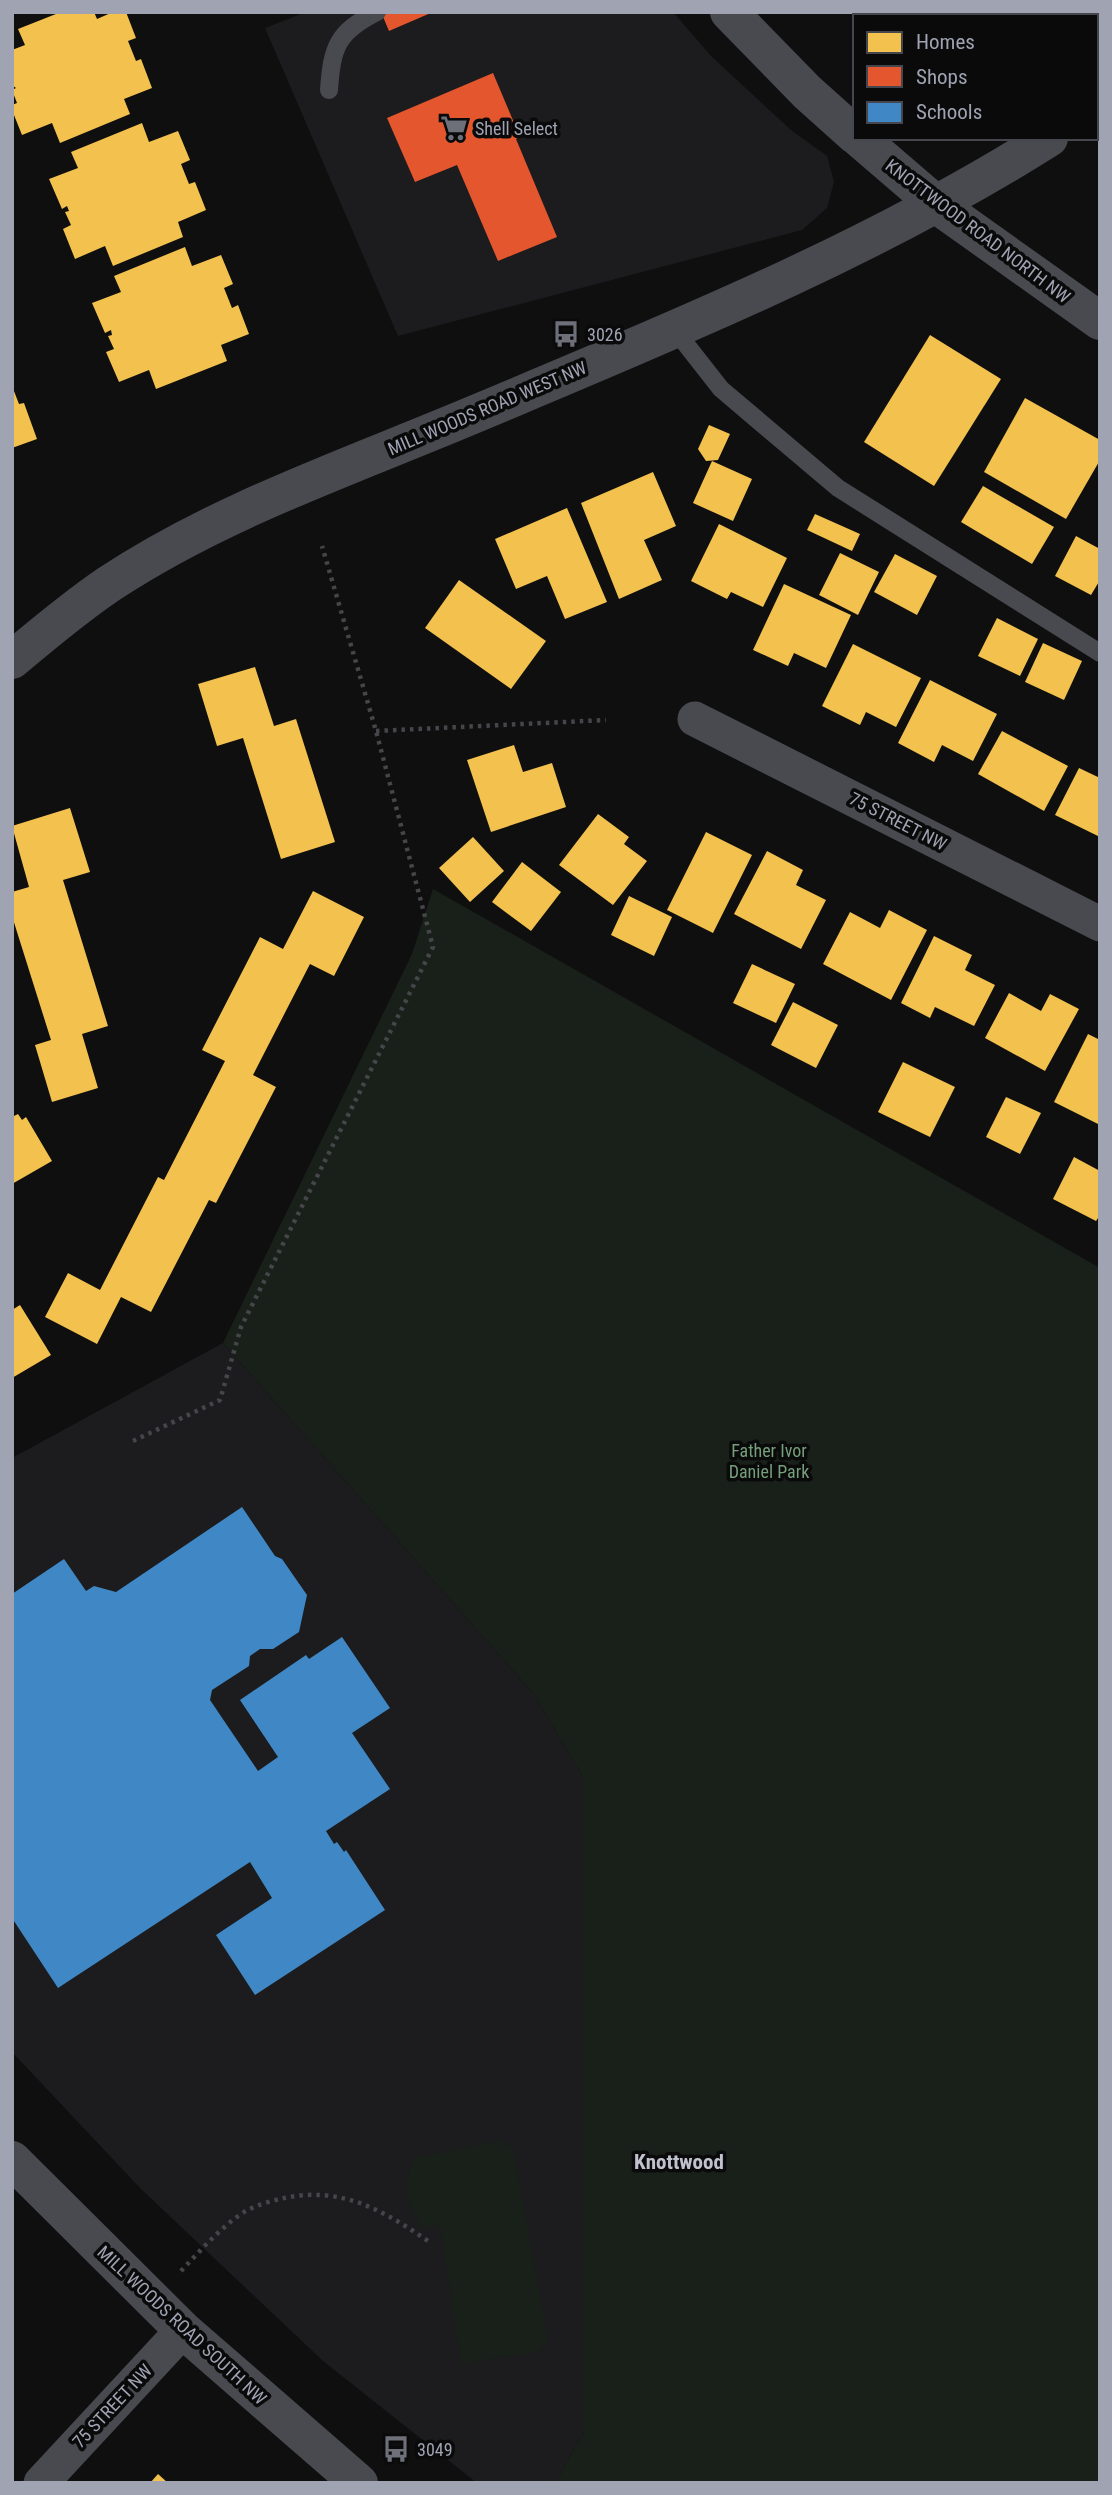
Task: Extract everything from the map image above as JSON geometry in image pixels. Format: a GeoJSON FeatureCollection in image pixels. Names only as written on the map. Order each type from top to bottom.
{"type":"FeatureCollection","features":[{"type":"Feature","properties":{"kind":"street"},"geometry":{"type":"LineString","coordinates":[[729,12],[807,92],[853,133]]}},
{"type":"Feature","properties":{"kind":"street","name":"KNOTTWOOD ROAD NORTH NW"},"geometry":{"type":"LineString","coordinates":[[861,140],[937,205],[1100,321]]}},
{"type":"Feature","properties":{"kind":"street","name":"MILL WOODS ROAD WEST NW"},"geometry":{"type":"LineString","coordinates":[[12,660],[69,612],[111,583],[235,515],[674,329],[937,205],[1046,140]]}},
{"type":"Feature","properties":{"kind":"street","name":"75 STREET NW"},"geometry":{"type":"LineString","coordinates":[[695,719],[1100,924]]}},
{"type":"Feature","properties":{"kind":"street","name":"MILL WOODS ROAD SOUTH NW"},"geometry":{"type":"LineString","coordinates":[[12,2160],[183,2330],[359,2483]]}},
{"type":"Feature","properties":{"kind":"street","name":"75 STREET NW"},"geometry":{"type":"LineString","coordinates":[[41,2483],[183,2330]]}},
{"type":"Feature","properties":{"kind":"lane"},"geometry":{"type":"LineString","coordinates":[[328,90],[336,45],[352,25],[377,12]]}},
{"type":"Feature","properties":{"kind":"lane"},"geometry":{"type":"LineString","coordinates":[[674,329],[722,389],[838,488],[1100,653]]}},
{"type":"Feature","properties":{"kind":"path"},"geometry":{"type":"LineString","coordinates":[[133,1441],[220,1401],[241,1327],[433,947],[376,731],[321,547]]}},
{"type":"Feature","properties":{"kind":"path"},"geometry":{"type":"LineString","coordinates":[[376,731],[606,720]]}},
{"type":"Feature","properties":{"kind":"path"},"geometry":{"type":"LineString","coordinates":[[181,2271],[219,2232],[247,2210],[299,2195],[350,2198],[373,2206],[428,2241]]}},
{"type":"Feature","properties":{"kind":"shaded area"},"geometry":{"type":"Polygon","coordinates":[[[306,12],[673,12],[711,56],[791,130],[827,156],[834,182],[827,208],[802,230],[398,336],[265,28],[306,12]]]}},
{"type":"Feature","properties":{"kind":"shaded area"},"geometry":{"type":"Polygon","coordinates":[[[223,1343],[534,1694],[584,1779],[584,2432],[555,2483],[477,2483],[323,2361],[141,2189],[12,2052],[12,1458],[223,1343]]]}},
{"type":"Feature","properties":{"kind":"green space","name":"Father Ivor Daniel Park"},"geometry":{"type":"Polygon","coordinates":[[[433,889],[1100,1268],[1100,2483],[555,2483],[584,2432],[584,1779],[534,1694],[223,1343],[412,954],[433,889]]]}},
{"type":"Feature","properties":{"kind":"green space"},"geometry":{"type":"Polygon","coordinates":[[[499,2141],[513,2148],[548,2340],[538,2352],[461,2364],[440,2225],[422,2227],[409,2202],[408,2178],[414,2158],[499,2141]]]}},
{"type":"Feature","properties":{"kind":"building: Homes"},"geometry":{"type":"Polygon","coordinates":[[[61,12],[94,12],[97,19],[113,12],[126,12],[136,38],[128,41],[136,61],[141,59],[152,88],[124,99],[130,114],[60,143],[52,123],[22,135],[12,110],[12,105],[17,103],[12,90],[16,88],[12,85],[12,50],[25,45],[18,29],[61,12]]]}},
{"type":"Feature","properties":{"kind":"building: Homes"},"geometry":{"type":"Polygon","coordinates":[[[891,12],[962,12],[958,14],[891,12]]]}},
{"type":"Feature","properties":{"kind":"building: Homes"},"geometry":{"type":"Polygon","coordinates":[[[142,123],[149,142],[178,131],[190,160],[181,164],[189,184],[195,182],[206,210],[178,222],[183,237],[113,266],[105,246],[75,259],[63,229],[71,225],[65,212],[69,211],[67,206],[62,209],[49,179],[78,168],[71,152],[142,123]]]}},
{"type":"Feature","properties":{"kind":"building: Homes"},"geometry":{"type":"Polygon","coordinates":[[[185,247],[192,266],[221,255],[233,284],[224,288],[232,308],[238,305],[249,334],[221,345],[227,361],[156,389],[149,370],[119,382],[106,352],[114,349],[108,336],[112,335],[111,330],[105,333],[92,303],[121,292],[114,276],[185,247]]]}},
{"type":"Feature","properties":{"kind":"building: Homes"},"geometry":{"type":"Polygon","coordinates":[[[930,335],[1001,379],[934,486],[864,442],[930,335]]]}},
{"type":"Feature","properties":{"kind":"building: Homes"},"geometry":{"type":"Polygon","coordinates":[[[12,386],[19,404],[24,403],[37,439],[12,448],[12,386]]]}},
{"type":"Feature","properties":{"kind":"building: Homes"},"geometry":{"type":"Polygon","coordinates":[[[1025,398],[1100,440],[1100,460],[1066,519],[984,472],[1025,398]]]}},
{"type":"Feature","properties":{"kind":"building: Homes"},"geometry":{"type":"Polygon","coordinates":[[[709,425],[730,434],[718,460],[706,461],[698,449],[709,425]]]}},
{"type":"Feature","properties":{"kind":"building: Homes"},"geometry":{"type":"Polygon","coordinates":[[[712,461],[752,479],[733,521],[693,503],[712,461]]]}},
{"type":"Feature","properties":{"kind":"building: Homes"},"geometry":{"type":"Polygon","coordinates":[[[653,472],[676,526],[644,540],[662,580],[619,599],[581,503],[653,472]]]}},
{"type":"Feature","properties":{"kind":"building: Homes"},"geometry":{"type":"Polygon","coordinates":[[[983,486],[1054,527],[1032,564],[961,522],[983,486]]]}},
{"type":"Feature","properties":{"kind":"building: Homes"},"geometry":{"type":"Polygon","coordinates":[[[567,508],[607,602],[565,619],[547,576],[516,589],[495,539],[567,508]]]}},
{"type":"Feature","properties":{"kind":"building: Homes"},"geometry":{"type":"Polygon","coordinates":[[[815,514],[860,534],[852,551],[807,530],[815,514]]]}},
{"type":"Feature","properties":{"kind":"building: Homes"},"geometry":{"type":"Polygon","coordinates":[[[719,524],[787,558],[763,607],[731,592],[727,599],[691,581],[719,524]]]}},
{"type":"Feature","properties":{"kind":"building: Homes"},"geometry":{"type":"Polygon","coordinates":[[[1076,536],[1100,549],[1100,580],[1091,595],[1055,576],[1076,536]]]}},
{"type":"Feature","properties":{"kind":"building: Homes"},"geometry":{"type":"Polygon","coordinates":[[[840,553],[879,572],[858,615],[819,595],[840,553]]]}},
{"type":"Feature","properties":{"kind":"building: Homes"},"geometry":{"type":"Polygon","coordinates":[[[895,554],[937,576],[917,615],[874,592],[895,554]]]}},
{"type":"Feature","properties":{"kind":"building: Homes"},"geometry":{"type":"Polygon","coordinates":[[[459,580],[546,641],[511,689],[425,628],[459,580]]]}},
{"type":"Feature","properties":{"kind":"building: Homes"},"geometry":{"type":"Polygon","coordinates":[[[784,584],[851,615],[826,668],[794,653],[788,666],[753,650],[784,584]]]}},
{"type":"Feature","properties":{"kind":"building: Homes"},"geometry":{"type":"Polygon","coordinates":[[[997,618],[1038,639],[1020,676],[978,656],[997,618]]]}},
{"type":"Feature","properties":{"kind":"building: Homes"},"geometry":{"type":"Polygon","coordinates":[[[1043,643],[1082,661],[1064,700],[1025,682],[1043,643]]]}},
{"type":"Feature","properties":{"kind":"building: Homes"},"geometry":{"type":"Polygon","coordinates":[[[853,644],[921,678],[896,727],[866,712],[860,725],[822,706],[853,644]]]}},
{"type":"Feature","properties":{"kind":"building: Homes"},"geometry":{"type":"Polygon","coordinates":[[[255,667],[274,726],[296,719],[335,842],[281,859],[243,738],[217,746],[198,684],[255,667]]]}},
{"type":"Feature","properties":{"kind":"building: Homes"},"geometry":{"type":"Polygon","coordinates":[[[930,680],[997,714],[973,761],[942,745],[934,762],[898,743],[930,680]]]}},
{"type":"Feature","properties":{"kind":"building: Homes"},"geometry":{"type":"Polygon","coordinates":[[[1002,731],[1068,766],[1044,811],[978,774],[1002,731]]]}},
{"type":"Feature","properties":{"kind":"building: Homes"},"geometry":{"type":"Polygon","coordinates":[[[514,745],[523,772],[552,763],[566,807],[491,832],[467,760],[514,745]]]}},
{"type":"Feature","properties":{"kind":"building: Homes"},"geometry":{"type":"Polygon","coordinates":[[[1079,768],[1100,778],[1100,837],[1055,815],[1079,768]]]}},
{"type":"Feature","properties":{"kind":"building: Homes"},"geometry":{"type":"Polygon","coordinates":[[[70,808],[90,872],[63,880],[108,1026],[82,1034],[98,1088],[52,1102],[35,1045],[51,1040],[12,916],[12,892],[29,887],[12,826],[70,808]]]}},
{"type":"Feature","properties":{"kind":"building: Homes"},"geometry":{"type":"Polygon","coordinates":[[[598,814],[629,837],[624,844],[647,861],[613,905],[559,865],[598,814]]]}},
{"type":"Feature","properties":{"kind":"building: Homes"},"geometry":{"type":"Polygon","coordinates":[[[706,832],[752,855],[713,933],[667,910],[706,832]]]}},
{"type":"Feature","properties":{"kind":"building: Homes"},"geometry":{"type":"Polygon","coordinates":[[[473,837],[504,871],[470,902],[439,868],[473,837]]]}},
{"type":"Feature","properties":{"kind":"building: Homes"},"geometry":{"type":"Polygon","coordinates":[[[767,851],[803,870],[796,885],[826,900],[801,949],[734,914],[767,851]]]}},
{"type":"Feature","properties":{"kind":"building: Homes"},"geometry":{"type":"Polygon","coordinates":[[[522,862],[561,892],[531,931],[492,902],[522,862]]]}},
{"type":"Feature","properties":{"kind":"building: Homes"},"geometry":{"type":"Polygon","coordinates":[[[313,891],[364,917],[334,976],[310,964],[253,1075],[276,1087],[216,1203],[209,1200],[151,1312],[121,1297],[97,1344],[45,1317],[68,1273],[100,1290],[158,1177],[164,1180],[225,1061],[202,1050],[260,937],[283,949],[313,891]]]}},
{"type":"Feature","properties":{"kind":"building: Homes"},"geometry":{"type":"Polygon","coordinates":[[[629,896],[672,917],[654,956],[611,935],[629,896]]]}},
{"type":"Feature","properties":{"kind":"building: Homes"},"geometry":{"type":"Polygon","coordinates":[[[889,910],[927,930],[891,1000],[823,964],[850,912],[880,928],[889,910]]]}},
{"type":"Feature","properties":{"kind":"building: Homes"},"geometry":{"type":"Polygon","coordinates":[[[934,936],[972,955],[965,970],[995,985],[974,1026],[935,1007],[930,1018],[901,1003],[934,936]]]}},
{"type":"Feature","properties":{"kind":"building: Homes"},"geometry":{"type":"Polygon","coordinates":[[[752,964],[795,984],[776,1023],[733,1003],[752,964]]]}},
{"type":"Feature","properties":{"kind":"building: Homes"},"geometry":{"type":"Polygon","coordinates":[[[1009,993],[1041,1011],[1050,994],[1079,1009],[1045,1071],[985,1038],[1009,993]]]}},
{"type":"Feature","properties":{"kind":"building: Homes"},"geometry":{"type":"Polygon","coordinates":[[[793,1002],[838,1025],[816,1068],[771,1045],[793,1002]]]}},
{"type":"Feature","properties":{"kind":"building: Homes"},"geometry":{"type":"Polygon","coordinates":[[[1088,1034],[1100,1040],[1100,1125],[1054,1102],[1088,1034]]]}},
{"type":"Feature","properties":{"kind":"building: Homes"},"geometry":{"type":"Polygon","coordinates":[[[903,1062],[955,1087],[930,1137],[878,1112],[903,1062]]]}},
{"type":"Feature","properties":{"kind":"building: Homes"},"geometry":{"type":"Polygon","coordinates":[[[1006,1097],[1041,1113],[1020,1154],[986,1137],[1006,1097]]]}},
{"type":"Feature","properties":{"kind":"building: Homes"},"geometry":{"type":"Polygon","coordinates":[[[18,1114],[22,1120],[26,1117],[52,1161],[12,1184],[12,1117],[18,1114]]]}},
{"type":"Feature","properties":{"kind":"building: Homes"},"geometry":{"type":"Polygon","coordinates":[[[1074,1157],[1100,1171],[1100,1215],[1096,1221],[1053,1199],[1074,1157]]]}},
{"type":"Feature","properties":{"kind":"building: Homes"},"geometry":{"type":"Polygon","coordinates":[[[20,1305],[51,1355],[12,1378],[12,1310],[20,1305]]]}},
{"type":"Feature","properties":{"kind":"building: Homes"},"geometry":{"type":"Polygon","coordinates":[[[158,2474],[168,2483],[150,2483],[158,2474]]]}},
{"type":"Feature","properties":{"kind":"building: Shops"},"geometry":{"type":"Polygon","coordinates":[[[381,12],[433,12],[389,31],[381,12]]]}},
{"type":"Feature","properties":{"kind":"building: Shops"},"geometry":{"type":"Polygon","coordinates":[[[493,73],[520,137],[516,139],[557,237],[498,261],[457,165],[415,182],[387,118],[493,73]]]}},
{"type":"Feature","properties":{"kind":"building: Schools"},"geometry":{"type":"Polygon","coordinates":[[[242,1507],[275,1556],[282,1559],[307,1595],[299,1632],[273,1649],[260,1649],[250,1656],[249,1666],[212,1690],[210,1700],[258,1771],[278,1757],[240,1700],[306,1655],[309,1659],[342,1637],[390,1708],[352,1733],[390,1789],[326,1831],[334,1844],[337,1842],[344,1852],[346,1850],[385,1910],[255,1995],[216,1935],[272,1898],[250,1862],[58,1988],[12,1918],[12,1594],[64,1559],[86,1591],[94,1586],[116,1592],[242,1507]]]}},
{"type":"Feature","properties":{"kind":"place","name":"Shell Select"},"geometry":{"type":"Point","coordinates":[454,128]}},
{"type":"Feature","properties":{"kind":"place","name":"3026"},"geometry":{"type":"Point","coordinates":[566,334]}},
{"type":"Feature","properties":{"kind":"place","name":"3049"},"geometry":{"type":"Point","coordinates":[396,2449]}},
{"type":"Feature","properties":{"kind":"district","name":"Knottwood"},"geometry":{"type":"Point","coordinates":[679,2162]}}]}
